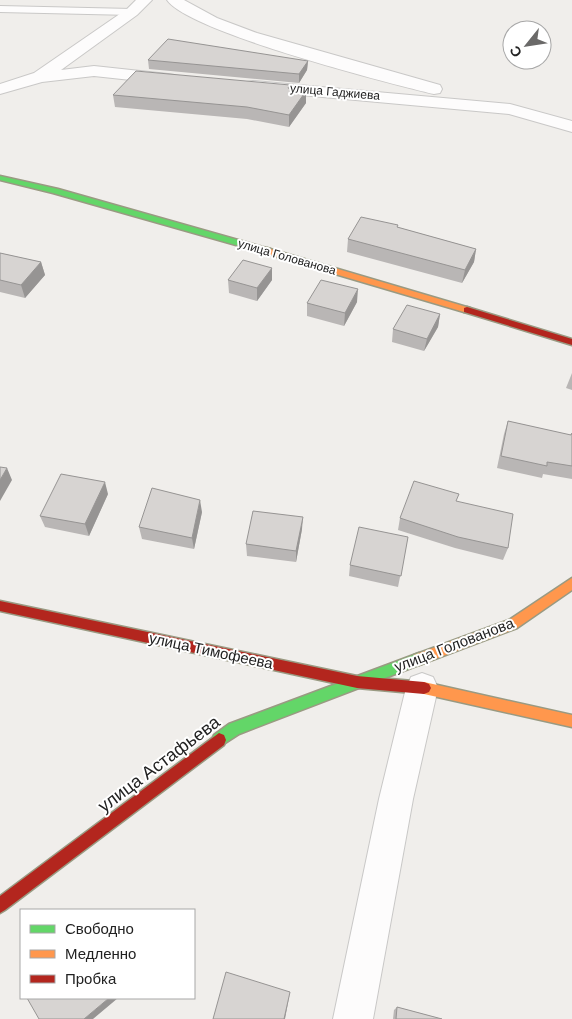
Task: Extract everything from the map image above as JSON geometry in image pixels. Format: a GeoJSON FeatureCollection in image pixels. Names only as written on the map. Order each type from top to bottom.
{"type":"FeatureCollection","features":[{"type":"Feature","properties":{"kind":"street"},"geometry":{"type":"LineString","coordinates":[[40,77],[132,12],[145,0]]}},
{"type":"Feature","properties":{"kind":"street","name":"улица Гаджиева"},"geometry":{"type":"LineString","coordinates":[[174,0],[189,11],[234,30],[334,62],[572,127]]}},
{"type":"Feature","properties":{"kind":"street"},"geometry":{"type":"LineString","coordinates":[[0,89],[40,77],[94,71],[185,80]]}},
{"type":"Feature","properties":{"kind":"street","name":"улица Гаджиева"},"geometry":{"type":"LineString","coordinates":[[233,84],[510,109]]}},
{"type":"Feature","properties":{"kind":"street","name":"улица Голованова"},"geometry":{"type":"LineString","coordinates":[[0,178],[55,191],[328,268],[572,342]]}},
{"type":"Feature","properties":{"kind":"street","name":"улица Голованова"},"geometry":{"type":"LineString","coordinates":[[357,682],[513,624],[572,583]]}},
{"type":"Feature","properties":{"kind":"street","name":"улица Тимофеева"},"geometry":{"type":"LineString","coordinates":[[0,606],[357,682],[422,688],[572,721]]}},
{"type":"Feature","properties":{"kind":"street","name":"улица Астафьева"},"geometry":{"type":"LineString","coordinates":[[0,905],[234,728],[357,682]]}},
{"type":"Feature","properties":{"kind":"street"},"geometry":{"type":"LineString","coordinates":[[353,1019],[396,799],[422,688]]}},
{"type":"Feature","properties":{"kind":"lane"},"geometry":{"type":"LineString","coordinates":[[0,9],[132,12]]}},
{"type":"Feature","properties":{"kind":"building"},"geometry":{"type":"Polygon","coordinates":[[[168,39],[308,61],[299,74],[148,60],[168,39]]]}},
{"type":"Feature","properties":{"kind":"building"},"geometry":{"type":"Polygon","coordinates":[[[136,71],[290,85],[288,88],[306,91],[289,115],[247,107],[113,95],[136,71]]]}},
{"type":"Feature","properties":{"kind":"building"},"geometry":{"type":"Polygon","coordinates":[[[361,217],[398,225],[397,227],[476,249],[465,270],[348,239],[361,217]]]}},
{"type":"Feature","properties":{"kind":"building"},"geometry":{"type":"Polygon","coordinates":[[[0,253],[41,262],[21,285],[0,280],[0,253]]]}},
{"type":"Feature","properties":{"kind":"building"},"geometry":{"type":"Polygon","coordinates":[[[243,260],[272,268],[257,288],[228,280],[243,260]]]}},
{"type":"Feature","properties":{"kind":"building"},"geometry":{"type":"Polygon","coordinates":[[[321,280],[358,289],[345,313],[307,303],[321,280]]]}},
{"type":"Feature","properties":{"kind":"building"},"geometry":{"type":"Polygon","coordinates":[[[407,305],[440,314],[427,339],[393,329],[407,305]]]}},
{"type":"Feature","properties":{"kind":"building"},"geometry":{"type":"Polygon","coordinates":[[[508,421],[571,435],[572,433],[572,466],[547,462],[547,466],[501,456],[508,421]]]}},
{"type":"Feature","properties":{"kind":"building"},"geometry":{"type":"Polygon","coordinates":[[[0,467],[7,468],[0,480],[0,467]]]}},
{"type":"Feature","properties":{"kind":"building"},"geometry":{"type":"Polygon","coordinates":[[[61,474],[105,482],[85,524],[40,516],[61,474]]]}},
{"type":"Feature","properties":{"kind":"building"},"geometry":{"type":"Polygon","coordinates":[[[414,481],[459,494],[456,501],[513,514],[508,548],[458,537],[400,518],[414,481]]]}},
{"type":"Feature","properties":{"kind":"building"},"geometry":{"type":"Polygon","coordinates":[[[152,488],[200,500],[192,538],[139,527],[152,488]]]}},
{"type":"Feature","properties":{"kind":"building"},"geometry":{"type":"Polygon","coordinates":[[[253,511],[303,517],[296,551],[246,544],[253,511]]]}},
{"type":"Feature","properties":{"kind":"building"},"geometry":{"type":"Polygon","coordinates":[[[359,527],[408,537],[401,576],[350,565],[359,527]]]}},
{"type":"Feature","properties":{"kind":"building"},"geometry":{"type":"Polygon","coordinates":[[[226,972],[290,992],[284,1019],[213,1019],[226,972]]]}},
{"type":"Feature","properties":{"kind":"building"},"geometry":{"type":"Polygon","coordinates":[[[28,999],[108,999],[84,1019],[39,1019],[28,999]]]}},
{"type":"Feature","properties":{"kind":"building"},"geometry":{"type":"Polygon","coordinates":[[[397,1007],[442,1019],[396,1019],[397,1007]]]}},
{"type":"Feature","properties":{"kind":"traffic: fast"},"geometry":{"type":"LineString","coordinates":[[0,178],[55,191],[267,251]]}},
{"type":"Feature","properties":{"kind":"traffic: fast"},"geometry":{"type":"LineString","coordinates":[[219,740],[234,729],[419,659]]}},
{"type":"Feature","properties":{"kind":"traffic: slow"},"geometry":{"type":"LineString","coordinates":[[267,251],[467,310]]}},
{"type":"Feature","properties":{"kind":"traffic: slow"},"geometry":{"type":"LineString","coordinates":[[419,659],[513,624],[572,583]]}},
{"type":"Feature","properties":{"kind":"traffic: slow"},"geometry":{"type":"LineString","coordinates":[[424,688],[572,721]]}},
{"type":"Feature","properties":{"kind":"traffic: jam"},"geometry":{"type":"LineString","coordinates":[[467,310],[572,342]]}},
{"type":"Feature","properties":{"kind":"traffic: jam"},"geometry":{"type":"LineString","coordinates":[[0,606],[357,682],[424,688]]}},
{"type":"Feature","properties":{"kind":"traffic: jam"},"geometry":{"type":"LineString","coordinates":[[0,905],[219,740]]}}]}
